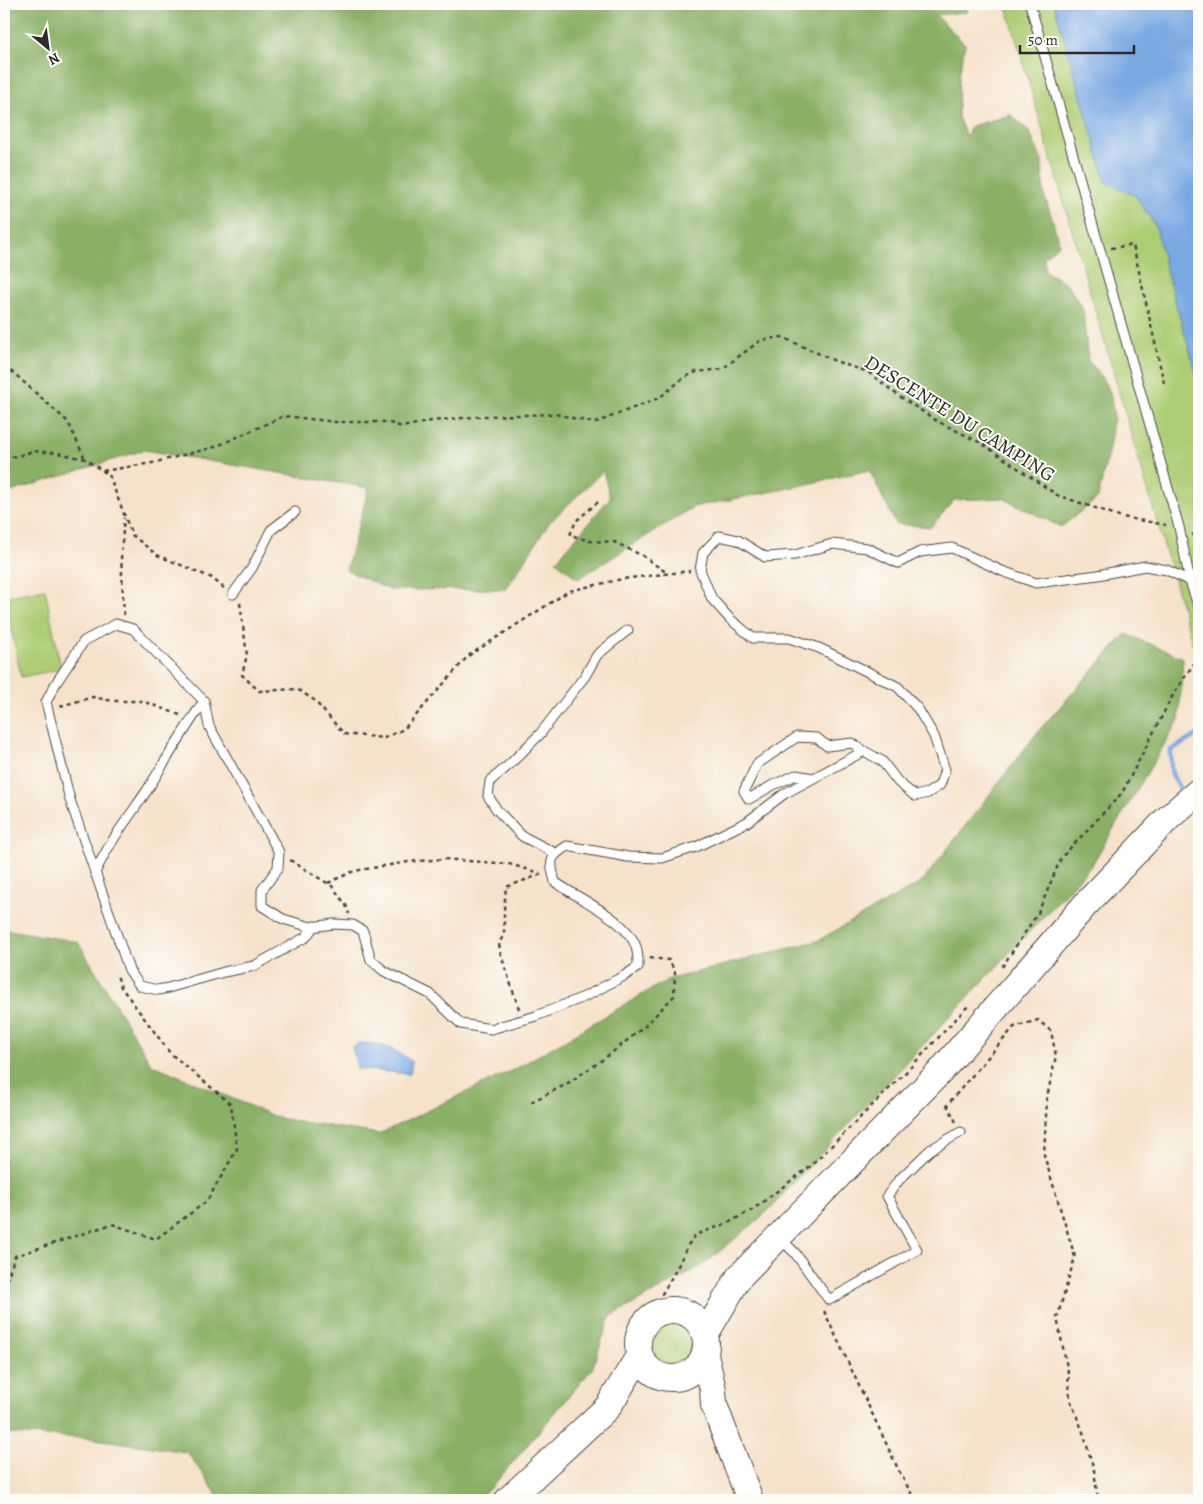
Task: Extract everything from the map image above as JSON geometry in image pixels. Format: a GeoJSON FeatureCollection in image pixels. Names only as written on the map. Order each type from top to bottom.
{"type":"FeatureCollection","features":[{"type":"Feature","properties":{"kind":"main road"},"geometry":{"type":"LineString","coordinates":[[608,1407],[671,1378],[691,1373],[700,1365],[705,1344],[740,1277],[940,1072],[1086,904],[1167,819],[1198,792]]}},
{"type":"Feature","properties":{"kind":"main road"},"geometry":{"type":"LineString","coordinates":[[714,1405],[671,1378],[659,1376],[647,1369],[639,1356],[637,1340],[642,1327],[651,1317],[674,1310],[740,1277]]}},
{"type":"Feature","properties":{"kind":"main road"},"geometry":{"type":"LineString","coordinates":[[674,1310],[692,1316],[697,1321],[705,1344],[714,1405],[750,1500]]}},
{"type":"Feature","properties":{"kind":"main road"},"geometry":{"type":"LineString","coordinates":[[508,1500],[608,1407],[639,1356]]}},
{"type":"Feature","properties":{"kind":"lane"},"geometry":{"type":"LineString","coordinates":[[1030,4],[1179,528],[1190,581],[1199,608]]}},
{"type":"Feature","properties":{"kind":"lane"},"geometry":{"type":"LineString","coordinates":[[233,594],[252,568],[272,530],[295,512]]}},
{"type":"Feature","properties":{"kind":"lane"},"geometry":{"type":"LineString","coordinates":[[814,778],[796,775],[773,785],[749,799],[744,791],[757,764],[797,737],[817,738],[827,746],[852,743],[882,761],[898,782],[914,796],[928,793],[940,785],[945,770],[934,736],[918,709],[898,688],[819,648],[789,638],[754,638],[730,618],[712,599],[700,570],[703,552],[719,536],[738,540],[765,557],[795,555],[832,544],[867,548],[898,563],[920,552],[952,548],[1002,571],[1036,582],[1098,575],[1145,566],[1167,570],[1190,581]]}},
{"type":"Feature","properties":{"kind":"lane"},"geometry":{"type":"LineString","coordinates":[[314,926],[306,936],[254,966],[158,990],[140,986],[129,970],[70,800],[47,709],[46,702],[56,683],[84,641],[116,624],[133,629],[204,702],[209,726],[279,852],[278,868],[262,890],[262,906],[283,919],[314,926],[353,924],[363,931],[371,960],[384,970],[430,994],[461,1024],[490,1029],[536,1016],[584,996],[638,967],[637,949],[626,930],[610,916],[568,892],[555,882],[551,865],[555,853],[567,846],[628,857],[662,858],[696,847],[747,822],[784,794],[864,751]]}},
{"type":"Feature","properties":{"kind":"lane"},"geometry":{"type":"LineString","coordinates":[[555,853],[522,836],[497,810],[488,796],[490,780],[509,765],[540,734],[584,676],[597,655],[628,630]]}},
{"type":"Feature","properties":{"kind":"lane"},"geometry":{"type":"LineString","coordinates":[[95,873],[103,854],[145,794],[204,702]]}},
{"type":"Feature","properties":{"kind":"lane"},"geometry":{"type":"LineString","coordinates":[[779,1237],[795,1253],[829,1300],[917,1250],[887,1196],[899,1180],[930,1150],[961,1132]]}},
{"type":"Feature","properties":{"kind":"path"},"geometry":{"type":"LineString","coordinates":[[1100,250],[1133,245],[1164,383]]}},
{"type":"Feature","properties":{"kind":"path","name":"DESCENTE DU CAMPING"},"geometry":{"type":"LineString","coordinates":[[103,471],[152,463],[215,447],[284,416],[336,422],[386,422],[402,427],[431,421],[484,416],[555,414],[595,423],[659,398],[686,377],[696,372],[722,369],[761,340],[782,337],[835,361],[868,372],[937,421],[982,444],[1057,495],[1122,517],[1179,528]]}},
{"type":"Feature","properties":{"kind":"path"},"geometry":{"type":"LineString","coordinates":[[4,366],[68,422],[85,459]]}},
{"type":"Feature","properties":{"kind":"path"},"geometry":{"type":"LineString","coordinates":[[4,454],[16,457],[32,452],[57,453],[85,459],[109,475],[132,535],[157,555],[212,578],[240,599],[247,655],[242,674],[259,691],[297,689],[314,700],[344,734],[384,738],[404,729],[468,656],[569,591],[622,579],[700,570]]}},
{"type":"Feature","properties":{"kind":"path"},"geometry":{"type":"LineString","coordinates":[[598,502],[576,522],[570,534],[590,541],[614,542],[643,556],[668,574]]}},
{"type":"Feature","properties":{"kind":"path"},"geometry":{"type":"LineString","coordinates":[[124,626],[121,555],[125,515]]}},
{"type":"Feature","properties":{"kind":"path"},"geometry":{"type":"LineString","coordinates":[[1002,968],[1038,913],[1061,858],[1122,793],[1174,693],[1196,659],[1199,645]]}},
{"type":"Feature","properties":{"kind":"path"},"geometry":{"type":"LineString","coordinates":[[4,689],[4,694]]}},
{"type":"Feature","properties":{"kind":"path"},"geometry":{"type":"LineString","coordinates":[[47,709],[93,697],[113,701],[142,701],[191,720]]}},
{"type":"Feature","properties":{"kind":"path"},"geometry":{"type":"LineString","coordinates":[[279,852],[332,886],[346,905],[353,924]]}},
{"type":"Feature","properties":{"kind":"path"},"geometry":{"type":"LineString","coordinates":[[328,883],[354,871],[444,858],[509,864],[542,874]]}},
{"type":"Feature","properties":{"kind":"path"},"geometry":{"type":"LineString","coordinates":[[523,1020],[500,952],[499,943],[504,935],[506,887],[552,870]]}},
{"type":"Feature","properties":{"kind":"path"},"geometry":{"type":"LineString","coordinates":[[531,1102],[565,1085],[601,1061],[644,1027],[674,996],[675,972],[669,960],[638,957]]}},
{"type":"Feature","properties":{"kind":"path"},"geometry":{"type":"LineString","coordinates":[[4,1288],[14,1256],[37,1248],[112,1224],[156,1239],[207,1202],[237,1149],[231,1104],[170,1053],[121,988],[115,970]]}},
{"type":"Feature","properties":{"kind":"path"},"geometry":{"type":"LineString","coordinates":[[674,1310],[662,1294],[695,1235],[728,1223],[752,1210],[812,1165],[907,1071],[971,1003]]}},
{"type":"Feature","properties":{"kind":"path"},"geometry":{"type":"LineString","coordinates":[[961,1132],[947,1105],[1014,1027],[1038,1020],[1051,1030],[1056,1056],[1047,1097],[1044,1155],[1075,1257],[1057,1318],[1068,1372],[1070,1399],[1094,1470],[1098,1500]]}},
{"type":"Feature","properties":{"kind":"path"},"geometry":{"type":"LineString","coordinates":[[829,1300],[823,1312],[844,1352],[900,1473],[915,1500]]}},
{"type":"Feature","properties":{"kind":"green space"},"geometry":{"type":"Polygon","coordinates":[[[4,4],[969,4],[967,12],[936,15],[965,44],[959,75],[958,117],[966,137],[971,126],[1011,115],[1029,131],[1042,161],[1044,195],[1059,244],[1044,257],[1045,271],[1067,284],[1083,310],[1088,361],[1098,371],[1110,392],[1114,417],[1098,498],[1061,527],[1003,498],[954,500],[931,527],[896,524],[869,470],[693,507],[578,579],[556,561],[610,498],[603,471],[549,523],[506,589],[390,590],[346,570],[369,488],[144,450],[4,494],[4,4]]]}},
{"type":"Feature","properties":{"kind":"green space"},"geometry":{"type":"Polygon","coordinates":[[[1006,4],[1199,4],[1199,669],[1197,659],[1006,4]]]}},
{"type":"Feature","properties":{"kind":"green space"},"geometry":{"type":"Polygon","coordinates":[[[45,589],[61,669],[21,677],[5,597],[45,589]]]}},
{"type":"Feature","properties":{"kind":"green space"},"geometry":{"type":"Polygon","coordinates":[[[1126,634],[1183,658],[1179,720],[1091,866],[764,1215],[703,1265],[610,1317],[592,1369],[491,1488],[474,1500],[221,1500],[187,1452],[88,1438],[4,1434],[4,929],[78,942],[151,1064],[278,1118],[379,1134],[517,1068],[667,980],[817,941],[922,882],[1040,729],[1126,634]]]}},
{"type":"Feature","properties":{"kind":"green space"},"geometry":{"type":"Polygon","coordinates":[[[667,1319],[677,1319],[690,1326],[697,1339],[697,1349],[690,1362],[677,1369],[667,1369],[658,1365],[651,1358],[647,1349],[647,1339],[651,1330],[658,1323],[667,1319]]]}},
{"type":"Feature","properties":{"kind":"water"},"geometry":{"type":"Polygon","coordinates":[[[1054,4],[1199,4],[1199,382],[1167,274],[1156,227],[1136,196],[1106,182],[1054,4]]]}},
{"type":"Feature","properties":{"kind":"water"},"geometry":{"type":"Polygon","coordinates":[[[360,1043],[374,1044],[394,1050],[412,1062],[410,1074],[357,1069],[352,1047],[360,1043]]]}},
{"type":"Feature","properties":{"kind":"waterway"},"geometry":{"type":"LineString","coordinates":[[1183,792],[1172,773],[1171,750],[1199,734]]}}]}
